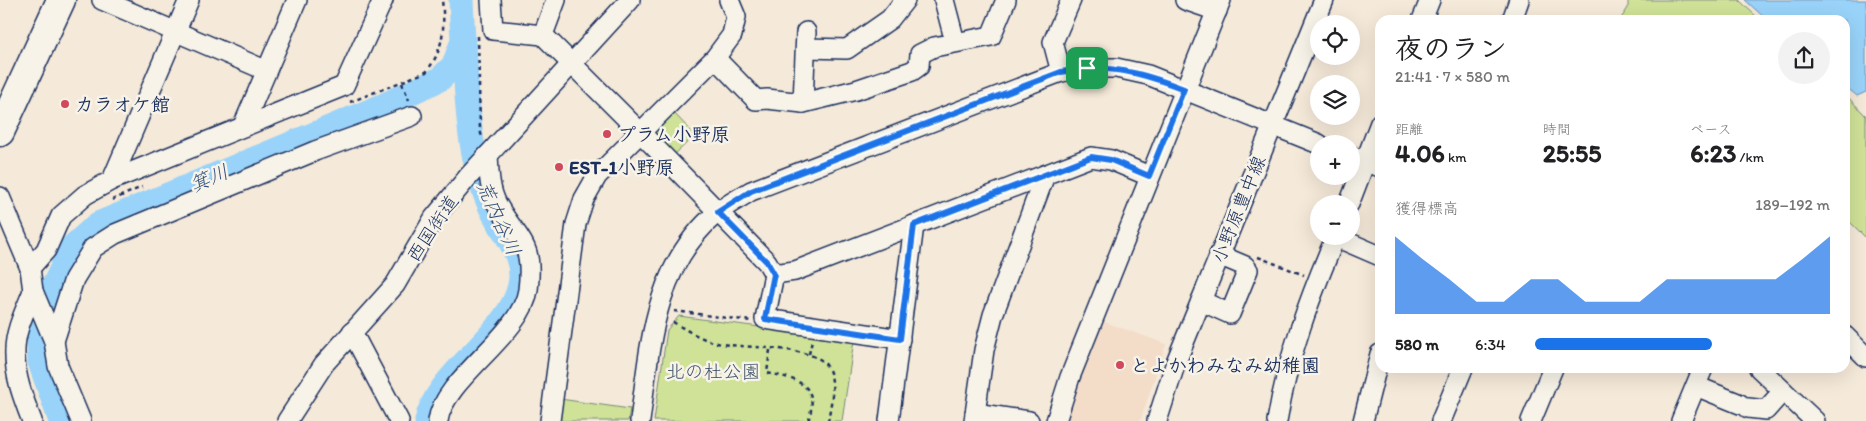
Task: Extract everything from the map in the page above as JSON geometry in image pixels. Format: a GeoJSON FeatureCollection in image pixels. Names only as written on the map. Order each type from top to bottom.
{"type":"FeatureCollection","features":[{"type":"Feature","properties":{"kind":"highway"},"geometry":{"type":"LineString","coordinates":[[0,132],[61,0]]}},
{"type":"Feature","properties":{"kind":"street"},"geometry":{"type":"LineString","coordinates":[[102,0],[174,33],[266,70]]}},
{"type":"Feature","properties":{"kind":"street"},"geometry":{"type":"LineString","coordinates":[[112,180],[189,0]]}},
{"type":"Feature","properties":{"kind":"street"},"geometry":{"type":"LineString","coordinates":[[243,126],[297,0]]}},
{"type":"Feature","properties":{"kind":"street"},"geometry":{"type":"LineString","coordinates":[[30,268],[46,250],[61,216],[85,195],[112,180],[344,86],[383,0]]}},
{"type":"Feature","properties":{"kind":"street"},"geometry":{"type":"LineString","coordinates":[[491,0],[493,30],[543,35],[767,262],[774,274],[765,319],[900,339]]}},
{"type":"Feature","properties":{"kind":"street"},"geometry":{"type":"LineString","coordinates":[[543,35],[556,0]]}},
{"type":"Feature","properties":{"kind":"street","name":"西国街道"},"geometry":{"type":"LineString","coordinates":[[287,421],[324,364],[395,285],[434,218],[468,177],[630,0]]}},
{"type":"Feature","properties":{"kind":"street"},"geometry":{"type":"LineString","coordinates":[[550,421],[576,224],[584,199],[597,176],[715,58],[732,35],[736,17],[729,0]]}},
{"type":"Feature","properties":{"kind":"street"},"geometry":{"type":"LineString","coordinates":[[803,103],[806,40],[847,49],[890,19],[906,0]]}},
{"type":"Feature","properties":{"kind":"street"},"geometry":{"type":"LineString","coordinates":[[944,0],[955,42]]}},
{"type":"Feature","properties":{"kind":"street"},"geometry":{"type":"LineString","coordinates":[[715,58],[756,100],[767,99],[803,103],[856,90],[912,71],[919,66],[920,54],[934,47],[991,36],[1006,0]]}},
{"type":"Feature","properties":{"kind":"street"},"geometry":{"type":"LineString","coordinates":[[1061,72],[1053,42],[1071,0]]}},
{"type":"Feature","properties":{"kind":"street"},"geometry":{"type":"LineString","coordinates":[[1056,421],[1070,377],[1219,5],[1185,0]]}},
{"type":"Feature","properties":{"kind":"street","name":"小野原豊中線"},"geometry":{"type":"LineString","coordinates":[[1157,421],[1176,362],[1324,0]]}},
{"type":"Feature","properties":{"kind":"street"},"geometry":{"type":"LineString","coordinates":[[1424,15],[1430,0]]}},
{"type":"Feature","properties":{"kind":"street"},"geometry":{"type":"LineString","coordinates":[[1514,15],[1519,0]]}},
{"type":"Feature","properties":{"kind":"street"},"geometry":{"type":"LineString","coordinates":[[640,421],[654,324],[668,278],[688,244],[718,212],[751,191],[1061,72],[1087,68],[1116,68],[1148,75],[1310,140]]}},
{"type":"Feature","properties":{"kind":"street"},"geometry":{"type":"LineString","coordinates":[[54,341],[74,279],[94,248],[115,234],[315,151],[412,116]]}},
{"type":"Feature","properties":{"kind":"street"},"geometry":{"type":"LineString","coordinates":[[1352,195],[1375,136]]}},
{"type":"Feature","properties":{"kind":"street"},"geometry":{"type":"LineString","coordinates":[[438,421],[447,399],[519,314],[527,293],[530,260],[523,241],[496,203],[489,179],[488,155]]}},
{"type":"Feature","properties":{"kind":"street"},"geometry":{"type":"LineString","coordinates":[[774,274],[795,271],[1091,157],[1111,160],[1149,176]]}},
{"type":"Feature","properties":{"kind":"street"},"geometry":{"type":"LineString","coordinates":[[1029,421],[975,417],[984,350],[993,315],[1045,175]]}},
{"type":"Feature","properties":{"kind":"street"},"geometry":{"type":"LineString","coordinates":[[0,198],[30,268],[33,291],[54,341],[58,366],[81,421]]}},
{"type":"Feature","properties":{"kind":"street"},"geometry":{"type":"LineString","coordinates":[[889,421],[914,225]]}},
{"type":"Feature","properties":{"kind":"street"},"geometry":{"type":"LineString","coordinates":[[1277,421],[1292,350],[1317,280],[1332,245]]}},
{"type":"Feature","properties":{"kind":"street"},"geometry":{"type":"LineString","coordinates":[[1355,245],[1375,254]]}},
{"type":"Feature","properties":{"kind":"street"},"geometry":{"type":"LineString","coordinates":[[1201,301],[1230,314],[1248,270],[1245,266],[1219,255]]}},
{"type":"Feature","properties":{"kind":"street"},"geometry":{"type":"LineString","coordinates":[[32,421],[19,390],[14,349],[21,322],[33,291]]}},
{"type":"Feature","properties":{"kind":"street"},"geometry":{"type":"LineString","coordinates":[[352,332],[399,421]]}},
{"type":"Feature","properties":{"kind":"street"},"geometry":{"type":"LineString","coordinates":[[1850,341],[1866,357]]}},
{"type":"Feature","properties":{"kind":"street"},"geometry":{"type":"LineString","coordinates":[[1363,421],[1375,373]]}},
{"type":"Feature","properties":{"kind":"street"},"geometry":{"type":"LineString","coordinates":[[1441,421],[1461,373]]}},
{"type":"Feature","properties":{"kind":"street"},"geometry":{"type":"LineString","coordinates":[[1531,421],[1551,373]]}},
{"type":"Feature","properties":{"kind":"street"},"geometry":{"type":"LineString","coordinates":[[1681,421],[1701,373]]}},
{"type":"Feature","properties":{"kind":"street"},"geometry":{"type":"LineString","coordinates":[[1764,373],[1815,421]]}},
{"type":"Feature","properties":{"kind":"street"},"geometry":{"type":"LineString","coordinates":[[1696,386],[1744,406],[1766,410],[1784,391]]}},
{"type":"Feature","properties":{"kind":"path"},"geometry":{"type":"LineString","coordinates":[[478,29],[480,130],[488,155]]}},
{"type":"Feature","properties":{"kind":"path"},"geometry":{"type":"LineString","coordinates":[[1256,256],[1317,280]]}},
{"type":"Feature","properties":{"kind":"path"},"geometry":{"type":"LineString","coordinates":[[668,310],[758,322],[765,319]]}},
{"type":"Feature","properties":{"kind":"path"},"geometry":{"type":"LineString","coordinates":[[667,318],[703,339],[721,344],[809,354],[825,363],[833,377],[828,421]]}},
{"type":"Feature","properties":{"kind":"path"},"geometry":{"type":"LineString","coordinates":[[770,350],[767,374],[791,378],[806,385],[812,398],[808,421]]}},
{"type":"Feature","properties":{"kind":"shaded area","name":"とよかわみなみ幼稚園"},"geometry":{"type":"Polygon","coordinates":[[[1099,320],[1166,344],[1140,421],[1065,421],[1099,320]]]}},
{"type":"Feature","properties":{"kind":"green space"},"geometry":{"type":"Polygon","coordinates":[[[1628,0],[1739,0],[1755,15],[1623,15],[1628,8],[1628,0]]]}},
{"type":"Feature","properties":{"kind":"green space"},"geometry":{"type":"Polygon","coordinates":[[[1850,99],[1866,116],[1866,238],[1850,222],[1850,99]]]}},
{"type":"Feature","properties":{"kind":"green space"},"geometry":{"type":"Polygon","coordinates":[[[671,110],[695,135],[672,157],[653,137],[655,126],[671,110]]]}},
{"type":"Feature","properties":{"kind":"green space","name":"北の杜公園"},"geometry":{"type":"Polygon","coordinates":[[[679,316],[854,340],[842,421],[654,421],[667,330],[679,316]]]}},
{"type":"Feature","properties":{"kind":"green space"},"geometry":{"type":"Polygon","coordinates":[[[560,399],[630,409],[628,421],[557,421],[560,399]]]}},
{"type":"Feature","properties":{"kind":"water"},"geometry":{"type":"Polygon","coordinates":[[[1745,0],[1866,0],[1866,92],[1857,96],[1850,90],[1850,15],[1762,15],[1745,0]]]}},
{"type":"Feature","properties":{"kind":"waterway","name":"箕川"},"geometry":{"type":"LineString","coordinates":[[61,421],[40,362],[39,333],[49,296],[72,247],[98,224],[382,106],[440,79],[454,65],[463,41],[461,0]]}},
{"type":"Feature","properties":{"kind":"waterway","name":"荒内谷川"},"geometry":{"type":"LineString","coordinates":[[427,421],[433,404],[444,387],[489,337],[514,303],[521,275],[517,256],[493,212],[478,173],[470,130],[464,45]]}},
{"type":"Feature","properties":{"kind":"place","name":"カラオケ館"},"geometry":{"type":"Point","coordinates":[65,104]}},
{"type":"Feature","properties":{"kind":"place","name":"プラム小野原"},"geometry":{"type":"Point","coordinates":[607,134]}},
{"type":"Feature","properties":{"kind":"place","name":"EST-1小野原"},"geometry":{"type":"Point","coordinates":[559,167]}},
{"type":"Feature","properties":{"kind":"place","name":"とよかわみなみ幼稚園"},"geometry":{"type":"Point","coordinates":[1120,365]}},
{"type":"Feature","properties":{"kind":"route"},"geometry":{"type":"LineString","coordinates":[[1087,68],[1116,68],[1148,75],[1184,89],[1149,176],[1111,160],[1091,157],[914,225],[900,339],[765,319],[774,274],[767,262],[718,212],[751,191],[1061,72],[1087,68]]}}]}
